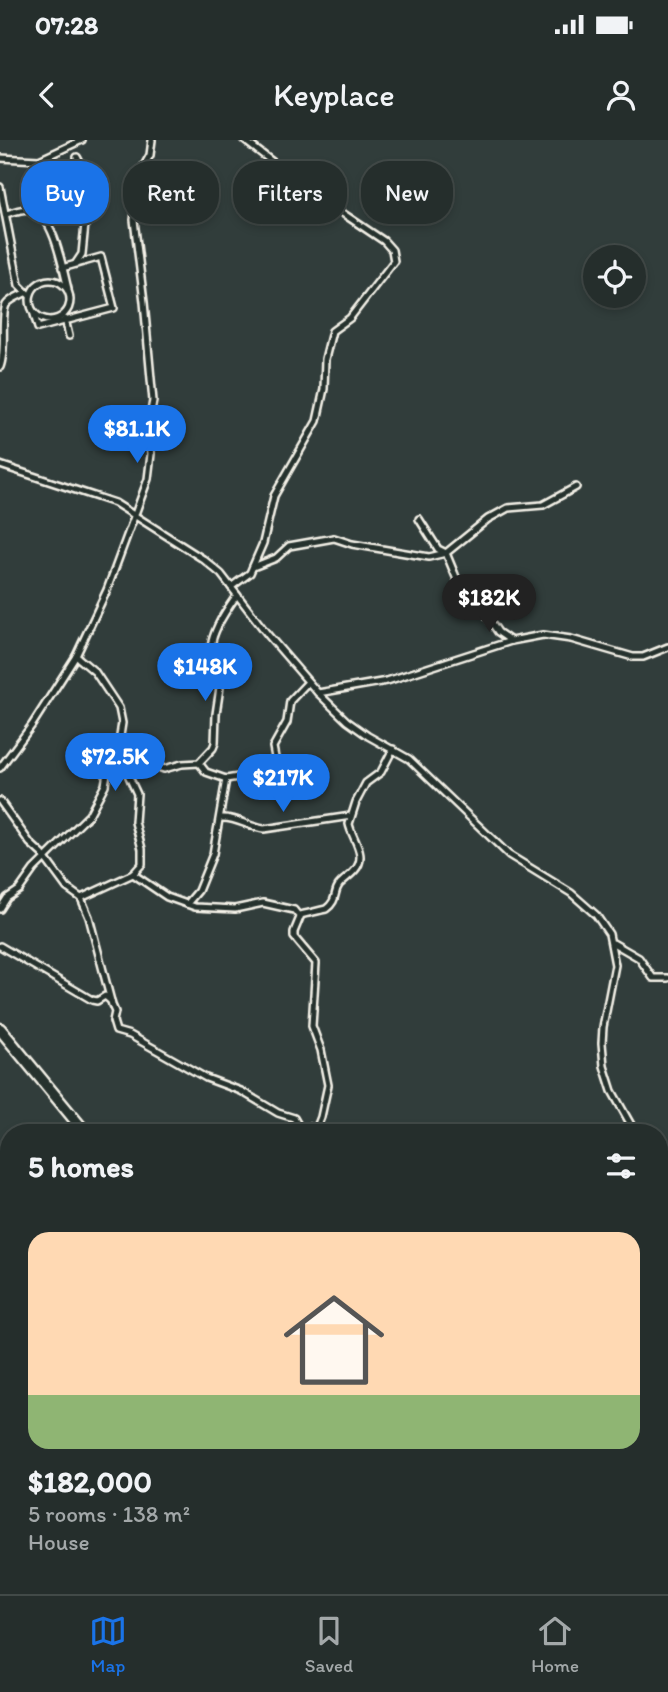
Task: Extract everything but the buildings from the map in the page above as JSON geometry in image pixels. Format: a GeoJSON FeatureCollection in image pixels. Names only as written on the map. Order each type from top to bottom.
{"type":"FeatureCollection","features":[{"type":"Feature","properties":{"kind":"highway"},"geometry":{"type":"LineString","coordinates":[[0,1029],[78,1124]]}},
{"type":"Feature","properties":{"kind":"street"},"geometry":{"type":"LineString","coordinates":[[0,158],[39,160],[82,140]]}},
{"type":"Feature","properties":{"kind":"street"},"geometry":{"type":"LineString","coordinates":[[0,768],[32,725],[76,656],[112,578],[148,479],[151,454],[149,427],[153,401],[134,210],[140,173],[150,155],[152,140]]}},
{"type":"Feature","properties":{"kind":"street"},"geometry":{"type":"LineString","coordinates":[[231,587],[250,573],[263,543],[274,496],[317,421],[324,388],[325,359],[332,331],[352,315],[394,261],[389,246],[375,234],[314,194],[244,140]]}},
{"type":"Feature","properties":{"kind":"street"},"geometry":{"type":"LineString","coordinates":[[76,264],[82,254],[85,224],[93,216],[87,175],[77,157]]}},
{"type":"Feature","properties":{"kind":"street"},"geometry":{"type":"LineString","coordinates":[[0,187],[19,285],[28,295],[38,328],[64,318]]}},
{"type":"Feature","properties":{"kind":"street"},"geometry":{"type":"LineString","coordinates":[[6,214],[28,209],[44,216],[51,230],[69,292],[70,303],[64,318],[69,336]]}},
{"type":"Feature","properties":{"kind":"street"},"geometry":{"type":"LineString","coordinates":[[33,311],[46,321],[114,308],[101,257],[62,268]]}},
{"type":"Feature","properties":{"kind":"street"},"geometry":{"type":"LineString","coordinates":[[0,367],[4,357],[5,309],[8,302],[28,295],[36,285],[46,280],[62,284],[69,292]]}},
{"type":"Feature","properties":{"kind":"street"},"geometry":{"type":"LineString","coordinates":[[0,465],[104,498],[134,513],[203,559],[231,587],[308,682],[357,729],[409,759],[509,855],[584,903],[604,924],[612,943],[615,965],[603,1027],[603,1055],[612,1090],[631,1124]]}},
{"type":"Feature","properties":{"kind":"street"},"geometry":{"type":"LineString","coordinates":[[253,566],[276,558],[289,546],[334,538],[352,544],[429,557],[446,553],[488,519],[508,508],[543,505],[576,487]]}},
{"type":"Feature","properties":{"kind":"street"},"geometry":{"type":"LineString","coordinates":[[419,519],[438,549],[446,553],[458,582],[477,601],[498,632],[511,641]]}},
{"type":"Feature","properties":{"kind":"street"},"geometry":{"type":"LineString","coordinates":[[119,754],[164,769],[199,763],[213,748],[222,678],[220,668],[212,656],[214,639],[221,617],[237,595]]}},
{"type":"Feature","properties":{"kind":"street"},"geometry":{"type":"LineString","coordinates":[[318,693],[387,681],[511,641],[544,635],[633,657],[643,657],[668,647]]}},
{"type":"Feature","properties":{"kind":"street"},"geometry":{"type":"LineString","coordinates":[[76,656],[94,672],[119,708],[122,727],[119,754],[137,794],[135,822],[142,849],[142,864],[133,874],[81,898]]}},
{"type":"Feature","properties":{"kind":"street"},"geometry":{"type":"LineString","coordinates":[[199,763],[206,772],[226,779],[276,770],[273,747],[286,722],[290,701],[308,682]]}},
{"type":"Feature","properties":{"kind":"street"},"geometry":{"type":"LineString","coordinates":[[319,1124],[328,1085],[321,1050],[312,1026],[316,963],[294,937],[294,932],[301,915],[312,910],[326,909],[331,905],[339,885],[357,868],[360,857],[350,828],[351,816],[366,783],[382,772],[393,749]]}},
{"type":"Feature","properties":{"kind":"street"},"geometry":{"type":"LineString","coordinates":[[0,909],[6,898],[19,890],[34,869],[89,815],[105,785],[108,768],[119,754]]}},
{"type":"Feature","properties":{"kind":"street"},"geometry":{"type":"LineString","coordinates":[[187,904],[202,882],[213,854],[226,779]]}},
{"type":"Feature","properties":{"kind":"street"},"geometry":{"type":"LineString","coordinates":[[0,801],[67,888],[81,898],[89,916],[116,1012],[113,1021],[116,1031],[130,1035],[206,1078],[241,1091],[278,1113],[294,1118],[297,1124]]}},
{"type":"Feature","properties":{"kind":"street"},"geometry":{"type":"LineString","coordinates":[[221,818],[238,819],[254,828],[264,829],[351,816]]}},
{"type":"Feature","properties":{"kind":"street"},"geometry":{"type":"LineString","coordinates":[[133,874],[167,897],[203,908],[235,909],[263,903],[294,910],[301,915]]}},
{"type":"Feature","properties":{"kind":"street"},"geometry":{"type":"LineString","coordinates":[[612,943],[639,958],[653,978],[668,978]]}},
{"type":"Feature","properties":{"kind":"street"},"geometry":{"type":"LineString","coordinates":[[0,946],[92,1000],[97,1001],[105,996],[111,1001]]}}]}
